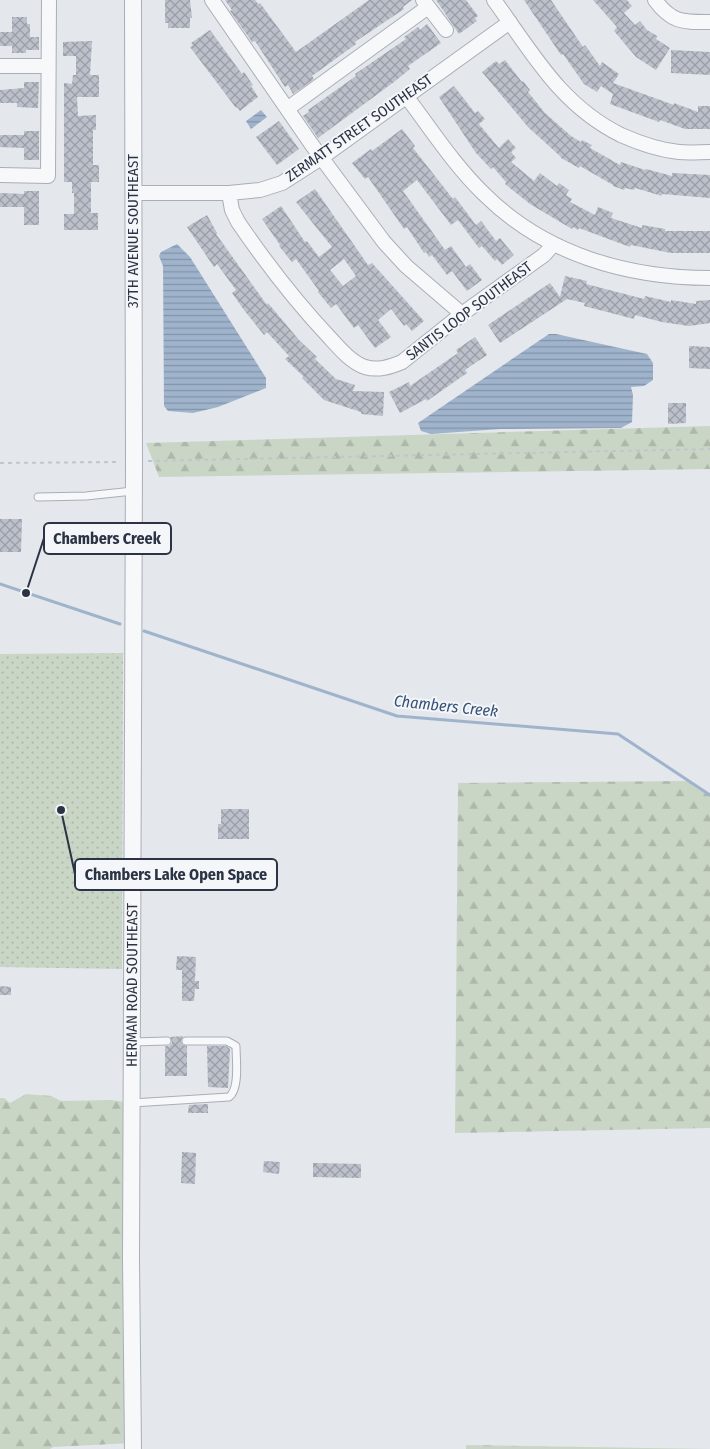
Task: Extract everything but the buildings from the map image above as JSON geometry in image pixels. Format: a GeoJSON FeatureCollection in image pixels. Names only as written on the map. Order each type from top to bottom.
{"type":"FeatureCollection","features":[{"type":"Feature","properties":{"kind":"street"},"geometry":{"type":"LineString","coordinates":[[0,175],[48,176],[49,0]]}},
{"type":"Feature","properties":{"kind":"street","name":"37TH AVENUE SOUTHEAST"},"geometry":{"type":"LineString","coordinates":[[133,0],[133,462]]}},
{"type":"Feature","properties":{"kind":"street"},"geometry":{"type":"LineString","coordinates":[[212,0],[317,153],[384,242],[412,271],[462,314]]}},
{"type":"Feature","properties":{"kind":"street"},"geometry":{"type":"LineString","coordinates":[[494,0],[549,76],[581,110],[604,126],[640,143],[679,152],[710,152]]}},
{"type":"Feature","properties":{"kind":"street"},"geometry":{"type":"LineString","coordinates":[[655,0],[662,10],[677,20],[710,22]]}},
{"type":"Feature","properties":{"kind":"street"},"geometry":{"type":"LineString","coordinates":[[287,109],[425,3],[446,30]]}},
{"type":"Feature","properties":{"kind":"street","name":"ZERMATT STREET SOUTHEAST"},"geometry":{"type":"LineString","coordinates":[[133,193],[229,193],[260,190],[282,182],[317,153],[406,96],[510,22]]}},
{"type":"Feature","properties":{"kind":"street"},"geometry":{"type":"LineString","coordinates":[[0,66],[48,66]]}},
{"type":"Feature","properties":{"kind":"street"},"geometry":{"type":"LineString","coordinates":[[406,96],[453,160],[483,193],[511,218],[553,245],[607,266],[638,273],[665,277],[710,278]]}},
{"type":"Feature","properties":{"kind":"street","name":"SANTIS LOOP SOUTHEAST"},"geometry":{"type":"LineString","coordinates":[[229,193],[232,210],[238,222],[291,295],[339,348],[359,364],[372,369],[380,369],[402,362],[462,314],[544,255],[553,245]]}},
{"type":"Feature","properties":{"kind":"street","name":"HERMAN ROAD SOUTHEAST"},"geometry":{"type":"LineString","coordinates":[[132,1449],[133,462]]}},
{"type":"Feature","properties":{"kind":"lane"},"geometry":{"type":"LineString","coordinates":[[38,497],[86,496],[133,491]]}},
{"type":"Feature","properties":{"kind":"lane"},"geometry":{"type":"LineString","coordinates":[[131,1103],[229,1097],[233,1094],[236,1084],[236,1046],[227,1040],[186,1041]]}},
{"type":"Feature","properties":{"kind":"lane"},"geometry":{"type":"LineString","coordinates":[[132,1042],[167,1041]]}},
{"type":"Feature","properties":{"kind":"path"},"geometry":{"type":"LineString","coordinates":[[0,463],[133,462],[710,449]]}},
{"type":"Feature","properties":{"kind":"green space"},"geometry":{"type":"Polygon","coordinates":[[[710,426],[710,469],[159,477],[146,443],[710,426]]]}},
{"type":"Feature","properties":{"kind":"green space"},"geometry":{"type":"Polygon","coordinates":[[[123,653],[122,969],[0,967],[0,654],[123,653]]]}},
{"type":"Feature","properties":{"kind":"green space"},"geometry":{"type":"Polygon","coordinates":[[[689,781],[710,795],[710,1128],[455,1133],[458,783],[689,781]]]}},
{"type":"Feature","properties":{"kind":"green space"},"geometry":{"type":"Polygon","coordinates":[[[26,1094],[51,1096],[61,1101],[111,1100],[131,1103],[132,1443],[53,1447],[50,1449],[0,1449],[0,1098],[4,1098],[10,1103],[26,1094]]]}},
{"type":"Feature","properties":{"kind":"green space"},"geometry":{"type":"Polygon","coordinates":[[[466,1445],[710,1449],[466,1449],[466,1445]]]}},
{"type":"Feature","properties":{"kind":"water"},"geometry":{"type":"Polygon","coordinates":[[[261,110],[267,117],[251,129],[246,121],[261,110]]]}},
{"type":"Feature","properties":{"kind":"water"},"geometry":{"type":"Polygon","coordinates":[[[177,244],[190,257],[266,378],[266,388],[218,407],[193,413],[168,411],[164,406],[163,266],[159,256],[161,252],[177,244]]]}},
{"type":"Feature","properties":{"kind":"water"},"geometry":{"type":"Polygon","coordinates":[[[549,334],[647,354],[653,363],[653,380],[644,386],[631,387],[633,395],[632,422],[621,428],[500,429],[431,434],[421,431],[418,423],[549,334]]]}},
{"type":"Feature","properties":{"kind":"waterway","name":"Chambers Creek"},"geometry":{"type":"LineString","coordinates":[[0,584],[120,624]]}},
{"type":"Feature","properties":{"kind":"waterway","name":"Chambers Creek"},"geometry":{"type":"LineString","coordinates":[[144,631],[397,716],[618,734],[710,795]]}},
{"type":"Feature","properties":{"kind":"place","name":"Chambers Creek"},"geometry":{"type":"Point","coordinates":[26,593]}},
{"type":"Feature","properties":{"kind":"place","name":"Chambers Lake Open Space"},"geometry":{"type":"Point","coordinates":[61,810]}}]}
